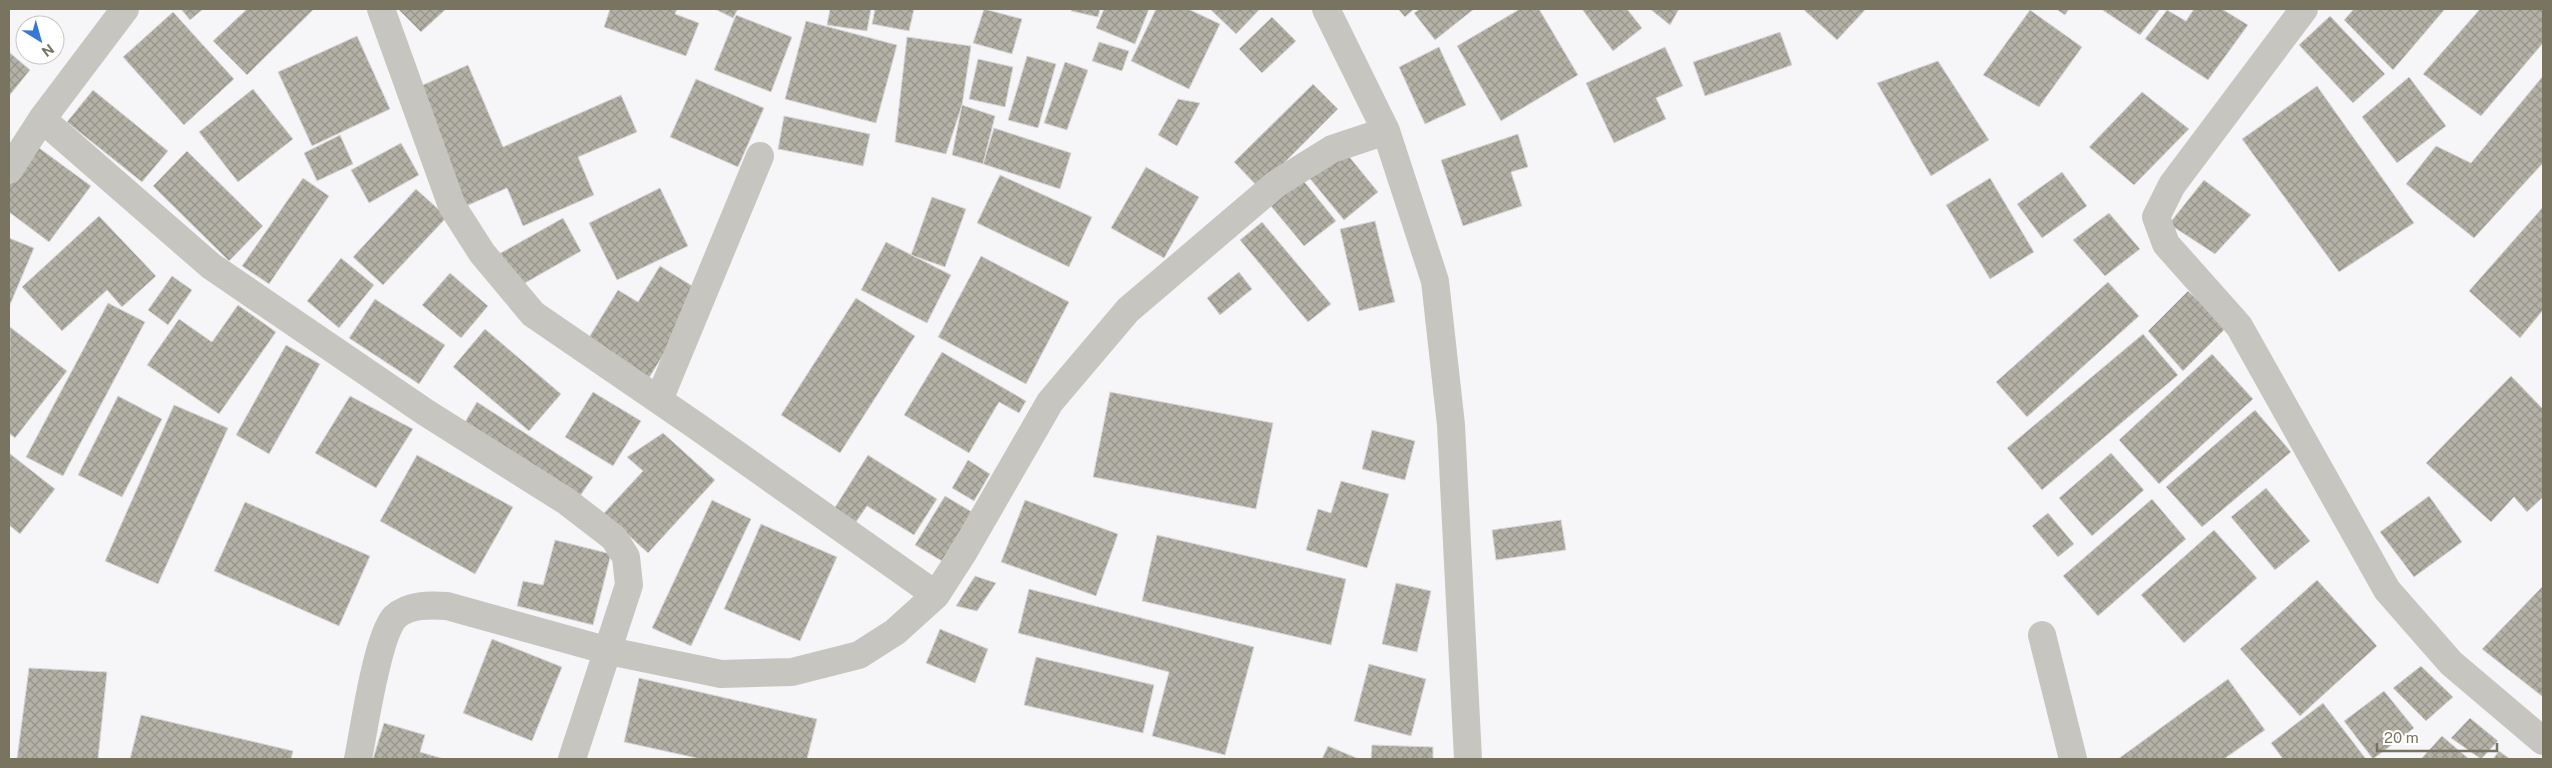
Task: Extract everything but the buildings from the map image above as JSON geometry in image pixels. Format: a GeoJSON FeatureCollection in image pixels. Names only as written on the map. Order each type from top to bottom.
{"type":"FeatureCollection","features":[{"type":"Feature","properties":{"kind":"street"},"geometry":{"type":"LineString","coordinates":[[9,170],[42,119],[125,9]]}},
{"type":"Feature","properties":{"kind":"street"},"geometry":{"type":"LineString","coordinates":[[381,9],[452,206],[482,253],[533,314],[659,400],[936,595]]}},
{"type":"Feature","properties":{"kind":"street"},"geometry":{"type":"LineString","coordinates":[[1326,9],[1386,131],[1435,281],[1451,425],[1468,759]]}},
{"type":"Feature","properties":{"kind":"street"},"geometry":{"type":"LineString","coordinates":[[2304,9],[2172,185],[2156,217],[2166,244],[2239,326],[2332,489],[2386,590],[2451,664],[2543,741]]}},
{"type":"Feature","properties":{"kind":"street"},"geometry":{"type":"LineString","coordinates":[[42,119],[211,266],[425,412],[566,502],[614,538],[626,557],[629,585],[609,651],[572,759]]}},
{"type":"Feature","properties":{"kind":"street"},"geometry":{"type":"LineString","coordinates":[[358,759],[381,646],[395,617],[412,608],[426,604],[447,606],[609,651],[721,674],[792,672],[860,655],[895,632],[936,595],[964,553],[1050,402],[1128,310],[1276,184],[1332,149],[1386,131]]}},
{"type":"Feature","properties":{"kind":"street"},"geometry":{"type":"LineString","coordinates":[[659,400],[760,156]]}},
{"type":"Feature","properties":{"kind":"street"},"geometry":{"type":"LineString","coordinates":[[2042,635],[2073,759]]}}]}
